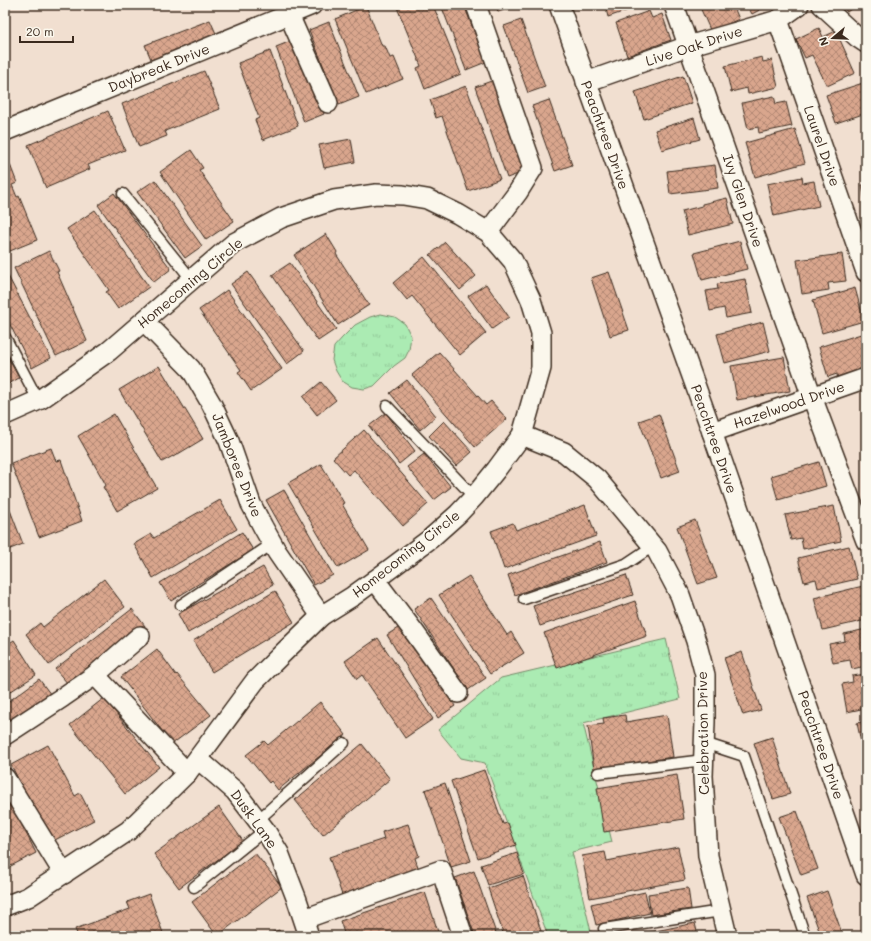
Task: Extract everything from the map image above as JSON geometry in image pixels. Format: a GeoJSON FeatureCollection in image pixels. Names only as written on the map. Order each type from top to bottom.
{"type":"FeatureCollection","features":[{"type":"Feature","properties":{"kind":"street","name":"Daybreak Drive"},"geometry":{"type":"LineString","coordinates":[[5,132],[312,5]]}},
{"type":"Feature","properties":{"kind":"street"},"geometry":{"type":"LineString","coordinates":[[476,5],[533,168],[518,192],[488,232]]}},
{"type":"Feature","properties":{"kind":"street","name":"Peachtree Drive"},"geometry":{"type":"LineString","coordinates":[[559,5],[712,432],[866,875]]}},
{"type":"Feature","properties":{"kind":"street","name":"Ivy Glen Drive"},"geometry":{"type":"LineString","coordinates":[[674,5],[812,397],[865,537]]}},
{"type":"Feature","properties":{"kind":"street","name":"Live Oak Drive"},"geometry":{"type":"LineString","coordinates":[[586,82],[688,46],[778,20],[798,5]]}},
{"type":"Feature","properties":{"kind":"street"},"geometry":{"type":"LineString","coordinates":[[822,5],[857,37],[866,43]]}},
{"type":"Feature","properties":{"kind":"street"},"geometry":{"type":"LineString","coordinates":[[288,15],[328,103]]}},
{"type":"Feature","properties":{"kind":"street","name":"Laurel Drive"},"geometry":{"type":"LineString","coordinates":[[778,20],[859,228],[866,272]]}},
{"type":"Feature","properties":{"kind":"street","name":"Homecoming Circle"},"geometry":{"type":"LineString","coordinates":[[5,415],[42,399],[109,351],[234,244],[281,218],[334,200],[376,194],[403,195],[427,199],[458,214],[488,232],[513,261],[531,300],[541,333],[541,368],[522,435],[474,497],[458,514],[430,539],[353,596],[321,616],[255,681],[192,766],[128,831],[28,897],[5,906]]}},
{"type":"Feature","properties":{"kind":"street","name":"Jamboree Drive"},"geometry":{"type":"LineString","coordinates":[[144,321],[191,369],[230,441],[251,504],[272,544],[321,616]]}},
{"type":"Feature","properties":{"kind":"street","name":"Hazelwood Drive"},"geometry":{"type":"LineString","coordinates":[[712,432],[866,378]]}},
{"type":"Feature","properties":{"kind":"street","name":"Celebration Drive"},"geometry":{"type":"LineString","coordinates":[[522,435],[564,452],[597,479],[657,551],[680,594],[696,642],[705,676],[706,722],[703,776],[708,856],[727,936]]}},
{"type":"Feature","properties":{"kind":"street"},"geometry":{"type":"LineString","coordinates":[[375,580],[458,693]]}},
{"type":"Feature","properties":{"kind":"street"},"geometry":{"type":"LineString","coordinates":[[5,735],[95,675],[140,636]]}},
{"type":"Feature","properties":{"kind":"street","name":"Dusk Lane"},"geometry":{"type":"LineString","coordinates":[[95,675],[192,766],[235,791],[262,825],[279,853],[307,928]]}},
{"type":"Feature","properties":{"kind":"street"},"geometry":{"type":"LineString","coordinates":[[5,778],[64,874]]}},
{"type":"Feature","properties":{"kind":"street"},"geometry":{"type":"LineString","coordinates":[[307,928],[441,870],[463,936]]}},
{"type":"Feature","properties":{"kind":"lane"},"geometry":{"type":"LineString","coordinates":[[123,194],[192,280]]}},
{"type":"Feature","properties":{"kind":"lane"},"geometry":{"type":"LineString","coordinates":[[5,336],[38,400]]}},
{"type":"Feature","properties":{"kind":"lane"},"geometry":{"type":"LineString","coordinates":[[387,406],[474,497]]}},
{"type":"Feature","properties":{"kind":"lane"},"geometry":{"type":"LineString","coordinates":[[181,605],[272,544]]}},
{"type":"Feature","properties":{"kind":"lane"},"geometry":{"type":"LineString","coordinates":[[524,599],[626,564],[653,546]]}},
{"type":"Feature","properties":{"kind":"lane"},"geometry":{"type":"LineString","coordinates":[[194,887],[262,825],[344,743]]}},
{"type":"Feature","properties":{"kind":"lane"},"geometry":{"type":"LineString","coordinates":[[598,773],[704,751],[744,756],[805,936]]}},
{"type":"Feature","properties":{"kind":"lane"},"geometry":{"type":"LineString","coordinates":[[604,930],[721,911]]}},
{"type":"Feature","properties":{"kind":"green space"},"geometry":{"type":"Polygon","coordinates":[[[381,314],[395,317],[405,324],[411,336],[409,350],[405,358],[394,366],[374,386],[364,389],[352,387],[342,381],[336,371],[332,360],[334,347],[355,325],[370,317],[381,314]]]}},
{"type":"Feature","properties":{"kind":"green space"},"geometry":{"type":"Polygon","coordinates":[[[666,639],[680,699],[583,723],[612,842],[572,852],[592,936],[548,936],[485,763],[461,758],[438,730],[501,678],[666,639]]]}},
{"type":"Feature","properties":{"kind":"building"},"geometry":{"type":"Polygon","coordinates":[[[396,5],[433,5],[461,74],[425,89],[417,68],[421,66],[396,5]]]}},
{"type":"Feature","properties":{"kind":"building"},"geometry":{"type":"Polygon","coordinates":[[[441,5],[464,5],[486,62],[466,70],[441,5]]]}},
{"type":"Feature","properties":{"kind":"building"},"geometry":{"type":"Polygon","coordinates":[[[496,5],[514,5],[515,7],[498,12],[496,5]]]}},
{"type":"Feature","properties":{"kind":"building"},"geometry":{"type":"Polygon","coordinates":[[[605,5],[643,5],[608,17],[605,5]]]}},
{"type":"Feature","properties":{"kind":"building"},"geometry":{"type":"Polygon","coordinates":[[[699,5],[733,5],[739,19],[711,32],[699,5]]]}},
{"type":"Feature","properties":{"kind":"building"},"geometry":{"type":"Polygon","coordinates":[[[747,5],[769,5],[752,14],[747,5]]]}},
{"type":"Feature","properties":{"kind":"building"},"geometry":{"type":"Polygon","coordinates":[[[842,5],[856,5],[847,12],[842,5]]]}},
{"type":"Feature","properties":{"kind":"building"},"geometry":{"type":"Polygon","coordinates":[[[366,6],[382,46],[385,46],[390,58],[394,57],[403,79],[366,94],[335,19],[366,6]]]}},
{"type":"Feature","properties":{"kind":"building"},"geometry":{"type":"Polygon","coordinates":[[[649,11],[652,18],[662,14],[671,40],[627,56],[616,23],[649,11]]]}},
{"type":"Feature","properties":{"kind":"building"},"geometry":{"type":"Polygon","coordinates":[[[210,20],[218,38],[153,64],[145,45],[210,20]]]}},
{"type":"Feature","properties":{"kind":"building"},"geometry":{"type":"Polygon","coordinates":[[[521,20],[545,87],[528,93],[504,26],[521,20]]]}},
{"type":"Feature","properties":{"kind":"building"},"geometry":{"type":"Polygon","coordinates":[[[329,22],[359,97],[339,105],[309,30],[329,22]]]}},
{"type":"Feature","properties":{"kind":"building"},"geometry":{"type":"Polygon","coordinates":[[[819,28],[823,37],[836,31],[855,73],[827,86],[812,55],[805,58],[796,39],[819,28]]]}},
{"type":"Feature","properties":{"kind":"building"},"geometry":{"type":"Polygon","coordinates":[[[296,39],[324,114],[304,122],[276,47],[296,39]]]}},
{"type":"Feature","properties":{"kind":"building"},"geometry":{"type":"Polygon","coordinates":[[[270,51],[298,126],[263,140],[255,120],[259,118],[238,63],[270,51]]]}},
{"type":"Feature","properties":{"kind":"building"},"geometry":{"type":"Polygon","coordinates":[[[762,57],[763,62],[772,60],[778,87],[748,94],[747,88],[731,92],[725,66],[762,57]]]}},
{"type":"Feature","properties":{"kind":"building"},"geometry":{"type":"Polygon","coordinates":[[[204,71],[220,109],[165,131],[167,136],[139,147],[122,104],[204,71]]]}},
{"type":"Feature","properties":{"kind":"building"},"geometry":{"type":"Polygon","coordinates":[[[683,76],[692,103],[644,119],[635,92],[683,76]]]}},
{"type":"Feature","properties":{"kind":"building"},"geometry":{"type":"Polygon","coordinates":[[[494,80],[526,171],[507,178],[475,87],[494,80]]]}},
{"type":"Feature","properties":{"kind":"building"},"geometry":{"type":"Polygon","coordinates":[[[866,82],[866,113],[836,123],[826,95],[866,82]]]}},
{"type":"Feature","properties":{"kind":"building"},"geometry":{"type":"Polygon","coordinates":[[[466,86],[500,179],[468,191],[442,116],[436,118],[430,100],[466,86]]]}},
{"type":"Feature","properties":{"kind":"building"},"geometry":{"type":"Polygon","coordinates":[[[774,96],[776,104],[786,102],[792,126],[759,133],[758,127],[748,129],[742,103],[774,96]]]}},
{"type":"Feature","properties":{"kind":"building"},"geometry":{"type":"Polygon","coordinates":[[[549,100],[572,165],[555,171],[532,106],[549,100]]]}},
{"type":"Feature","properties":{"kind":"building"},"geometry":{"type":"Polygon","coordinates":[[[108,111],[125,150],[88,165],[90,169],[46,188],[28,145],[108,111]]]}},
{"type":"Feature","properties":{"kind":"building"},"geometry":{"type":"Polygon","coordinates":[[[694,118],[700,139],[662,150],[655,130],[694,118]]]}},
{"type":"Feature","properties":{"kind":"building"},"geometry":{"type":"Polygon","coordinates":[[[795,129],[805,163],[755,177],[745,143],[795,129]]]}},
{"type":"Feature","properties":{"kind":"building"},"geometry":{"type":"Polygon","coordinates":[[[351,139],[355,162],[324,168],[319,145],[351,139]]]}},
{"type":"Feature","properties":{"kind":"building"},"geometry":{"type":"Polygon","coordinates":[[[191,150],[203,168],[199,170],[234,221],[206,240],[160,172],[191,150]]]}},
{"type":"Feature","properties":{"kind":"building"},"geometry":{"type":"Polygon","coordinates":[[[9,162],[17,183],[12,185],[17,197],[19,196],[37,240],[5,253],[5,164],[9,162]]]}},
{"type":"Feature","properties":{"kind":"building"},"geometry":{"type":"Polygon","coordinates":[[[715,165],[718,188],[670,194],[667,171],[715,165]]]}},
{"type":"Feature","properties":{"kind":"building"},"geometry":{"type":"Polygon","coordinates":[[[802,177],[803,183],[814,181],[819,206],[774,216],[767,184],[802,177]]]}},
{"type":"Feature","properties":{"kind":"building"},"geometry":{"type":"Polygon","coordinates":[[[155,180],[202,246],[185,258],[137,192],[155,180]]]}},
{"type":"Feature","properties":{"kind":"building"},"geometry":{"type":"Polygon","coordinates":[[[862,185],[866,185],[866,207],[862,185]]]}},
{"type":"Feature","properties":{"kind":"building"},"geometry":{"type":"Polygon","coordinates":[[[114,193],[171,269],[154,282],[98,205],[114,193]]]}},
{"type":"Feature","properties":{"kind":"building"},"geometry":{"type":"Polygon","coordinates":[[[727,198],[733,224],[688,235],[682,211],[727,198]]]}},
{"type":"Feature","properties":{"kind":"building"},"geometry":{"type":"Polygon","coordinates":[[[95,210],[149,287],[118,309],[106,292],[109,290],[67,229],[95,210]]]}},
{"type":"Feature","properties":{"kind":"building"},"geometry":{"type":"Polygon","coordinates":[[[326,234],[337,252],[336,254],[369,305],[338,325],[294,255],[326,234]]]}},
{"type":"Feature","properties":{"kind":"building"},"geometry":{"type":"Polygon","coordinates":[[[740,241],[747,269],[702,280],[694,253],[740,241]]]}},
{"type":"Feature","properties":{"kind":"building"},"geometry":{"type":"Polygon","coordinates":[[[445,242],[476,276],[460,290],[430,255],[445,242]]]}},
{"type":"Feature","properties":{"kind":"building"},"geometry":{"type":"Polygon","coordinates":[[[49,251],[59,271],[57,272],[87,341],[56,356],[14,268],[49,251]]]}},
{"type":"Feature","properties":{"kind":"building"},"geometry":{"type":"Polygon","coordinates":[[[842,254],[846,281],[828,283],[829,290],[802,294],[797,260],[842,254]]]}},
{"type":"Feature","properties":{"kind":"building"},"geometry":{"type":"Polygon","coordinates":[[[424,257],[486,333],[460,355],[412,296],[407,300],[393,283],[424,257]]]}},
{"type":"Feature","properties":{"kind":"building"},"geometry":{"type":"Polygon","coordinates":[[[290,263],[336,329],[318,341],[272,275],[290,263]]]}},
{"type":"Feature","properties":{"kind":"building"},"geometry":{"type":"Polygon","coordinates":[[[248,272],[304,351],[287,364],[231,284],[248,272]]]}},
{"type":"Feature","properties":{"kind":"building"},"geometry":{"type":"Polygon","coordinates":[[[609,272],[629,330],[610,336],[591,278],[609,272]]]}},
{"type":"Feature","properties":{"kind":"building"},"geometry":{"type":"Polygon","coordinates":[[[7,274],[51,358],[32,368],[5,315],[5,275],[7,274]]]}},
{"type":"Feature","properties":{"kind":"building"},"geometry":{"type":"Polygon","coordinates":[[[745,279],[752,313],[726,318],[724,308],[710,311],[706,291],[718,289],[717,284],[745,279]]]}},
{"type":"Feature","properties":{"kind":"building"},"geometry":{"type":"Polygon","coordinates":[[[486,284],[509,317],[492,329],[468,296],[486,284]]]}},
{"type":"Feature","properties":{"kind":"building"},"geometry":{"type":"Polygon","coordinates":[[[855,288],[864,321],[822,333],[813,300],[855,288]]]}},
{"type":"Feature","properties":{"kind":"building"},"geometry":{"type":"Polygon","coordinates":[[[227,290],[282,369],[251,391],[238,372],[241,370],[199,310],[227,290]]]}},
{"type":"Feature","properties":{"kind":"building"},"geometry":{"type":"Polygon","coordinates":[[[763,322],[770,351],[725,363],[717,334],[763,322]]]}},
{"type":"Feature","properties":{"kind":"building"},"geometry":{"type":"Polygon","coordinates":[[[861,334],[866,351],[866,372],[838,380],[837,374],[828,377],[819,347],[861,334]]]}},
{"type":"Feature","properties":{"kind":"building"},"geometry":{"type":"Polygon","coordinates":[[[5,352],[19,378],[5,386],[5,352]]]}},
{"type":"Feature","properties":{"kind":"building"},"geometry":{"type":"Polygon","coordinates":[[[439,352],[486,405],[491,401],[507,419],[475,447],[412,375],[439,352]]]}},
{"type":"Feature","properties":{"kind":"building"},"geometry":{"type":"Polygon","coordinates":[[[784,357],[790,391],[737,400],[731,366],[784,357]]]}},
{"type":"Feature","properties":{"kind":"building"},"geometry":{"type":"Polygon","coordinates":[[[159,366],[203,439],[162,462],[119,390],[159,366]]]}},
{"type":"Feature","properties":{"kind":"building"},"geometry":{"type":"Polygon","coordinates":[[[407,380],[436,416],[420,430],[390,393],[407,380]]]}},
{"type":"Feature","properties":{"kind":"building"},"geometry":{"type":"Polygon","coordinates":[[[321,382],[336,400],[317,415],[303,397],[321,382]]]}},
{"type":"Feature","properties":{"kind":"building"},"geometry":{"type":"Polygon","coordinates":[[[386,413],[415,451],[399,464],[369,426],[386,413]]]}},
{"type":"Feature","properties":{"kind":"building"},"geometry":{"type":"Polygon","coordinates":[[[114,414],[157,488],[117,511],[103,487],[106,485],[78,436],[114,414]]]}},
{"type":"Feature","properties":{"kind":"building"},"geometry":{"type":"Polygon","coordinates":[[[659,414],[680,471],[661,478],[639,421],[659,414]]]}},
{"type":"Feature","properties":{"kind":"building"},"geometry":{"type":"Polygon","coordinates":[[[444,421],[472,452],[456,466],[429,436],[444,421]]]}},
{"type":"Feature","properties":{"kind":"building"},"geometry":{"type":"Polygon","coordinates":[[[364,430],[428,504],[403,526],[354,470],[348,475],[333,458],[364,430]]]}},
{"type":"Feature","properties":{"kind":"building"},"geometry":{"type":"Polygon","coordinates":[[[51,448],[56,461],[61,460],[82,521],[39,537],[11,463],[51,448]]]}},
{"type":"Feature","properties":{"kind":"building"},"geometry":{"type":"Polygon","coordinates":[[[424,454],[451,487],[434,500],[407,467],[424,454]]]}},
{"type":"Feature","properties":{"kind":"building"},"geometry":{"type":"Polygon","coordinates":[[[819,462],[826,486],[778,500],[771,476],[819,462]]]}},
{"type":"Feature","properties":{"kind":"building"},"geometry":{"type":"Polygon","coordinates":[[[321,464],[369,550],[338,568],[288,483],[321,464]]]}},
{"type":"Feature","properties":{"kind":"building"},"geometry":{"type":"Polygon","coordinates":[[[284,490],[333,575],[314,585],[266,500],[284,490]]]}},
{"type":"Feature","properties":{"kind":"building"},"geometry":{"type":"Polygon","coordinates":[[[5,497],[23,544],[5,551],[5,497]]]}},
{"type":"Feature","properties":{"kind":"building"},"geometry":{"type":"Polygon","coordinates":[[[220,500],[237,529],[153,578],[134,544],[151,534],[154,538],[220,500]]]}},
{"type":"Feature","properties":{"kind":"building"},"geometry":{"type":"Polygon","coordinates":[[[585,505],[596,536],[504,569],[491,531],[513,523],[516,530],[585,505]]]}},
{"type":"Feature","properties":{"kind":"building"},"geometry":{"type":"Polygon","coordinates":[[[834,506],[841,541],[803,549],[801,538],[791,540],[785,515],[834,506]]]}},
{"type":"Feature","properties":{"kind":"building"},"geometry":{"type":"Polygon","coordinates":[[[695,520],[717,578],[698,584],[677,527],[695,520]]]}},
{"type":"Feature","properties":{"kind":"building"},"geometry":{"type":"Polygon","coordinates":[[[242,532],[253,550],[171,601],[160,583],[242,532]]]}},
{"type":"Feature","properties":{"kind":"building"},"geometry":{"type":"Polygon","coordinates":[[[600,542],[607,562],[515,595],[508,575],[600,542]]]}},
{"type":"Feature","properties":{"kind":"building"},"geometry":{"type":"Polygon","coordinates":[[[849,546],[857,579],[818,588],[816,579],[804,582],[798,558],[849,546]]]}},
{"type":"Feature","properties":{"kind":"building"},"geometry":{"type":"Polygon","coordinates":[[[263,567],[273,585],[188,633],[178,614],[263,567]]]}},
{"type":"Feature","properties":{"kind":"building"},"geometry":{"type":"Polygon","coordinates":[[[626,575],[633,595],[540,626],[533,606],[626,575]]]}},
{"type":"Feature","properties":{"kind":"building"},"geometry":{"type":"Polygon","coordinates":[[[469,576],[507,635],[511,632],[524,653],[490,674],[439,595],[469,576]]]}},
{"type":"Feature","properties":{"kind":"building"},"geometry":{"type":"Polygon","coordinates":[[[104,579],[125,607],[49,665],[26,634],[40,623],[43,627],[104,579]]]}},
{"type":"Feature","properties":{"kind":"building"},"geometry":{"type":"Polygon","coordinates":[[[863,586],[866,597],[866,620],[823,630],[814,598],[863,586]]]}},
{"type":"Feature","properties":{"kind":"building"},"geometry":{"type":"Polygon","coordinates":[[[275,591],[294,622],[212,672],[193,641],[275,591]]]}},
{"type":"Feature","properties":{"kind":"building"},"geometry":{"type":"Polygon","coordinates":[[[431,598],[486,678],[468,690],[414,609],[431,598]]]}},
{"type":"Feature","properties":{"kind":"building"},"geometry":{"type":"Polygon","coordinates":[[[635,601],[647,636],[557,668],[544,633],[635,601]]]}},
{"type":"Feature","properties":{"kind":"building"},"geometry":{"type":"Polygon","coordinates":[[[132,609],[145,626],[69,685],[55,669],[132,609]]]}},
{"type":"Feature","properties":{"kind":"building"},"geometry":{"type":"Polygon","coordinates":[[[404,624],[455,706],[438,718],[387,635],[404,624]]]}},
{"type":"Feature","properties":{"kind":"building"},"geometry":{"type":"Polygon","coordinates":[[[866,629],[866,666],[852,669],[850,660],[833,663],[829,644],[845,641],[844,634],[866,629]]]}},
{"type":"Feature","properties":{"kind":"building"},"geometry":{"type":"Polygon","coordinates":[[[378,638],[433,719],[405,738],[362,675],[357,679],[345,661],[378,638]]]}},
{"type":"Feature","properties":{"kind":"building"},"geometry":{"type":"Polygon","coordinates":[[[14,640],[36,675],[5,695],[5,646],[14,640]]]}},
{"type":"Feature","properties":{"kind":"building"},"geometry":{"type":"Polygon","coordinates":[[[157,649],[176,675],[177,674],[211,715],[172,744],[121,677],[157,649]]]}},
{"type":"Feature","properties":{"kind":"building"},"geometry":{"type":"Polygon","coordinates":[[[742,652],[761,710],[743,715],[724,658],[742,652]]]}},
{"type":"Feature","properties":{"kind":"building"},"geometry":{"type":"Polygon","coordinates":[[[866,674],[866,708],[847,712],[842,684],[853,682],[852,676],[866,674]]]}},
{"type":"Feature","properties":{"kind":"building"},"geometry":{"type":"Polygon","coordinates":[[[39,679],[51,695],[5,729],[5,704],[39,679]]]}},
{"type":"Feature","properties":{"kind":"building"},"geometry":{"type":"Polygon","coordinates":[[[104,698],[159,767],[125,794],[70,725],[104,698]]]}},
{"type":"Feature","properties":{"kind":"building"},"geometry":{"type":"Polygon","coordinates":[[[320,702],[346,735],[278,790],[271,781],[269,783],[246,755],[264,741],[268,745],[320,702]]]}},
{"type":"Feature","properties":{"kind":"building"},"geometry":{"type":"Polygon","coordinates":[[[625,715],[626,722],[667,715],[673,757],[594,769],[588,726],[604,724],[603,718],[625,715]]]}},
{"type":"Feature","properties":{"kind":"building"},"geometry":{"type":"Polygon","coordinates":[[[866,721],[866,741],[861,742],[857,723],[866,721]]]}},
{"type":"Feature","properties":{"kind":"building"},"geometry":{"type":"Polygon","coordinates":[[[772,737],[790,794],[773,799],[754,743],[772,737]]]}},
{"type":"Feature","properties":{"kind":"building"},"geometry":{"type":"Polygon","coordinates":[[[362,744],[390,779],[323,835],[295,800],[362,744]]]}},
{"type":"Feature","properties":{"kind":"building"},"geometry":{"type":"Polygon","coordinates":[[[48,745],[75,796],[80,793],[94,820],[51,842],[11,765],[48,745]]]}},
{"type":"Feature","properties":{"kind":"building"},"geometry":{"type":"Polygon","coordinates":[[[484,770],[503,824],[508,823],[516,845],[478,858],[451,781],[484,770]]]}},
{"type":"Feature","properties":{"kind":"building"},"geometry":{"type":"Polygon","coordinates":[[[677,775],[684,819],[604,832],[597,788],[677,775]]]}},
{"type":"Feature","properties":{"kind":"building"},"geometry":{"type":"Polygon","coordinates":[[[445,783],[471,861],[451,867],[425,790],[445,783]]]}},
{"type":"Feature","properties":{"kind":"building"},"geometry":{"type":"Polygon","coordinates":[[[5,791],[36,853],[5,869],[5,791]]]}},
{"type":"Feature","properties":{"kind":"building"},"geometry":{"type":"Polygon","coordinates":[[[219,807],[243,841],[179,888],[154,854],[219,807]]]}},
{"type":"Feature","properties":{"kind":"building"},"geometry":{"type":"Polygon","coordinates":[[[797,811],[818,869],[801,875],[779,817],[797,811]]]}},
{"type":"Feature","properties":{"kind":"building"},"geometry":{"type":"Polygon","coordinates":[[[408,824],[419,856],[415,858],[419,870],[342,895],[329,857],[384,839],[382,832],[408,824]]]}},
{"type":"Feature","properties":{"kind":"building"},"geometry":{"type":"Polygon","coordinates":[[[678,847],[685,880],[590,898],[582,856],[605,852],[607,861],[678,847]]]}},
{"type":"Feature","properties":{"kind":"building"},"geometry":{"type":"Polygon","coordinates":[[[255,853],[282,887],[217,936],[192,902],[255,853]]]}},
{"type":"Feature","properties":{"kind":"building"},"geometry":{"type":"Polygon","coordinates":[[[517,853],[524,874],[488,885],[481,865],[517,853]]]}},
{"type":"Feature","properties":{"kind":"building"},"geometry":{"type":"Polygon","coordinates":[[[474,871],[497,936],[475,936],[455,878],[474,871]]]}},
{"type":"Feature","properties":{"kind":"building"},"geometry":{"type":"Polygon","coordinates":[[[523,876],[542,934],[534,936],[504,936],[488,888],[523,876]]]}},
{"type":"Feature","properties":{"kind":"building"},"geometry":{"type":"Polygon","coordinates":[[[688,888],[691,909],[651,915],[648,894],[688,888]]]}},
{"type":"Feature","properties":{"kind":"building"},"geometry":{"type":"Polygon","coordinates":[[[827,891],[843,936],[821,936],[807,898],[827,891]]]}},
{"type":"Feature","properties":{"kind":"building"},"geometry":{"type":"Polygon","coordinates":[[[425,892],[439,935],[345,936],[340,921],[425,892]]]}},
{"type":"Feature","properties":{"kind":"building"},"geometry":{"type":"Polygon","coordinates":[[[645,892],[650,913],[596,925],[591,904],[645,892]]]}},
{"type":"Feature","properties":{"kind":"building"},"geometry":{"type":"Polygon","coordinates":[[[149,894],[163,933],[155,936],[78,936],[75,929],[130,909],[127,902],[149,894]]]}},
{"type":"Feature","properties":{"kind":"building"},"geometry":{"type":"Polygon","coordinates":[[[695,923],[698,936],[631,936],[695,923]]]}},
{"type":"Feature","properties":{"kind":"building"},"geometry":{"type":"Polygon","coordinates":[[[279,930],[281,936],[262,936],[279,930]]]}}]}
